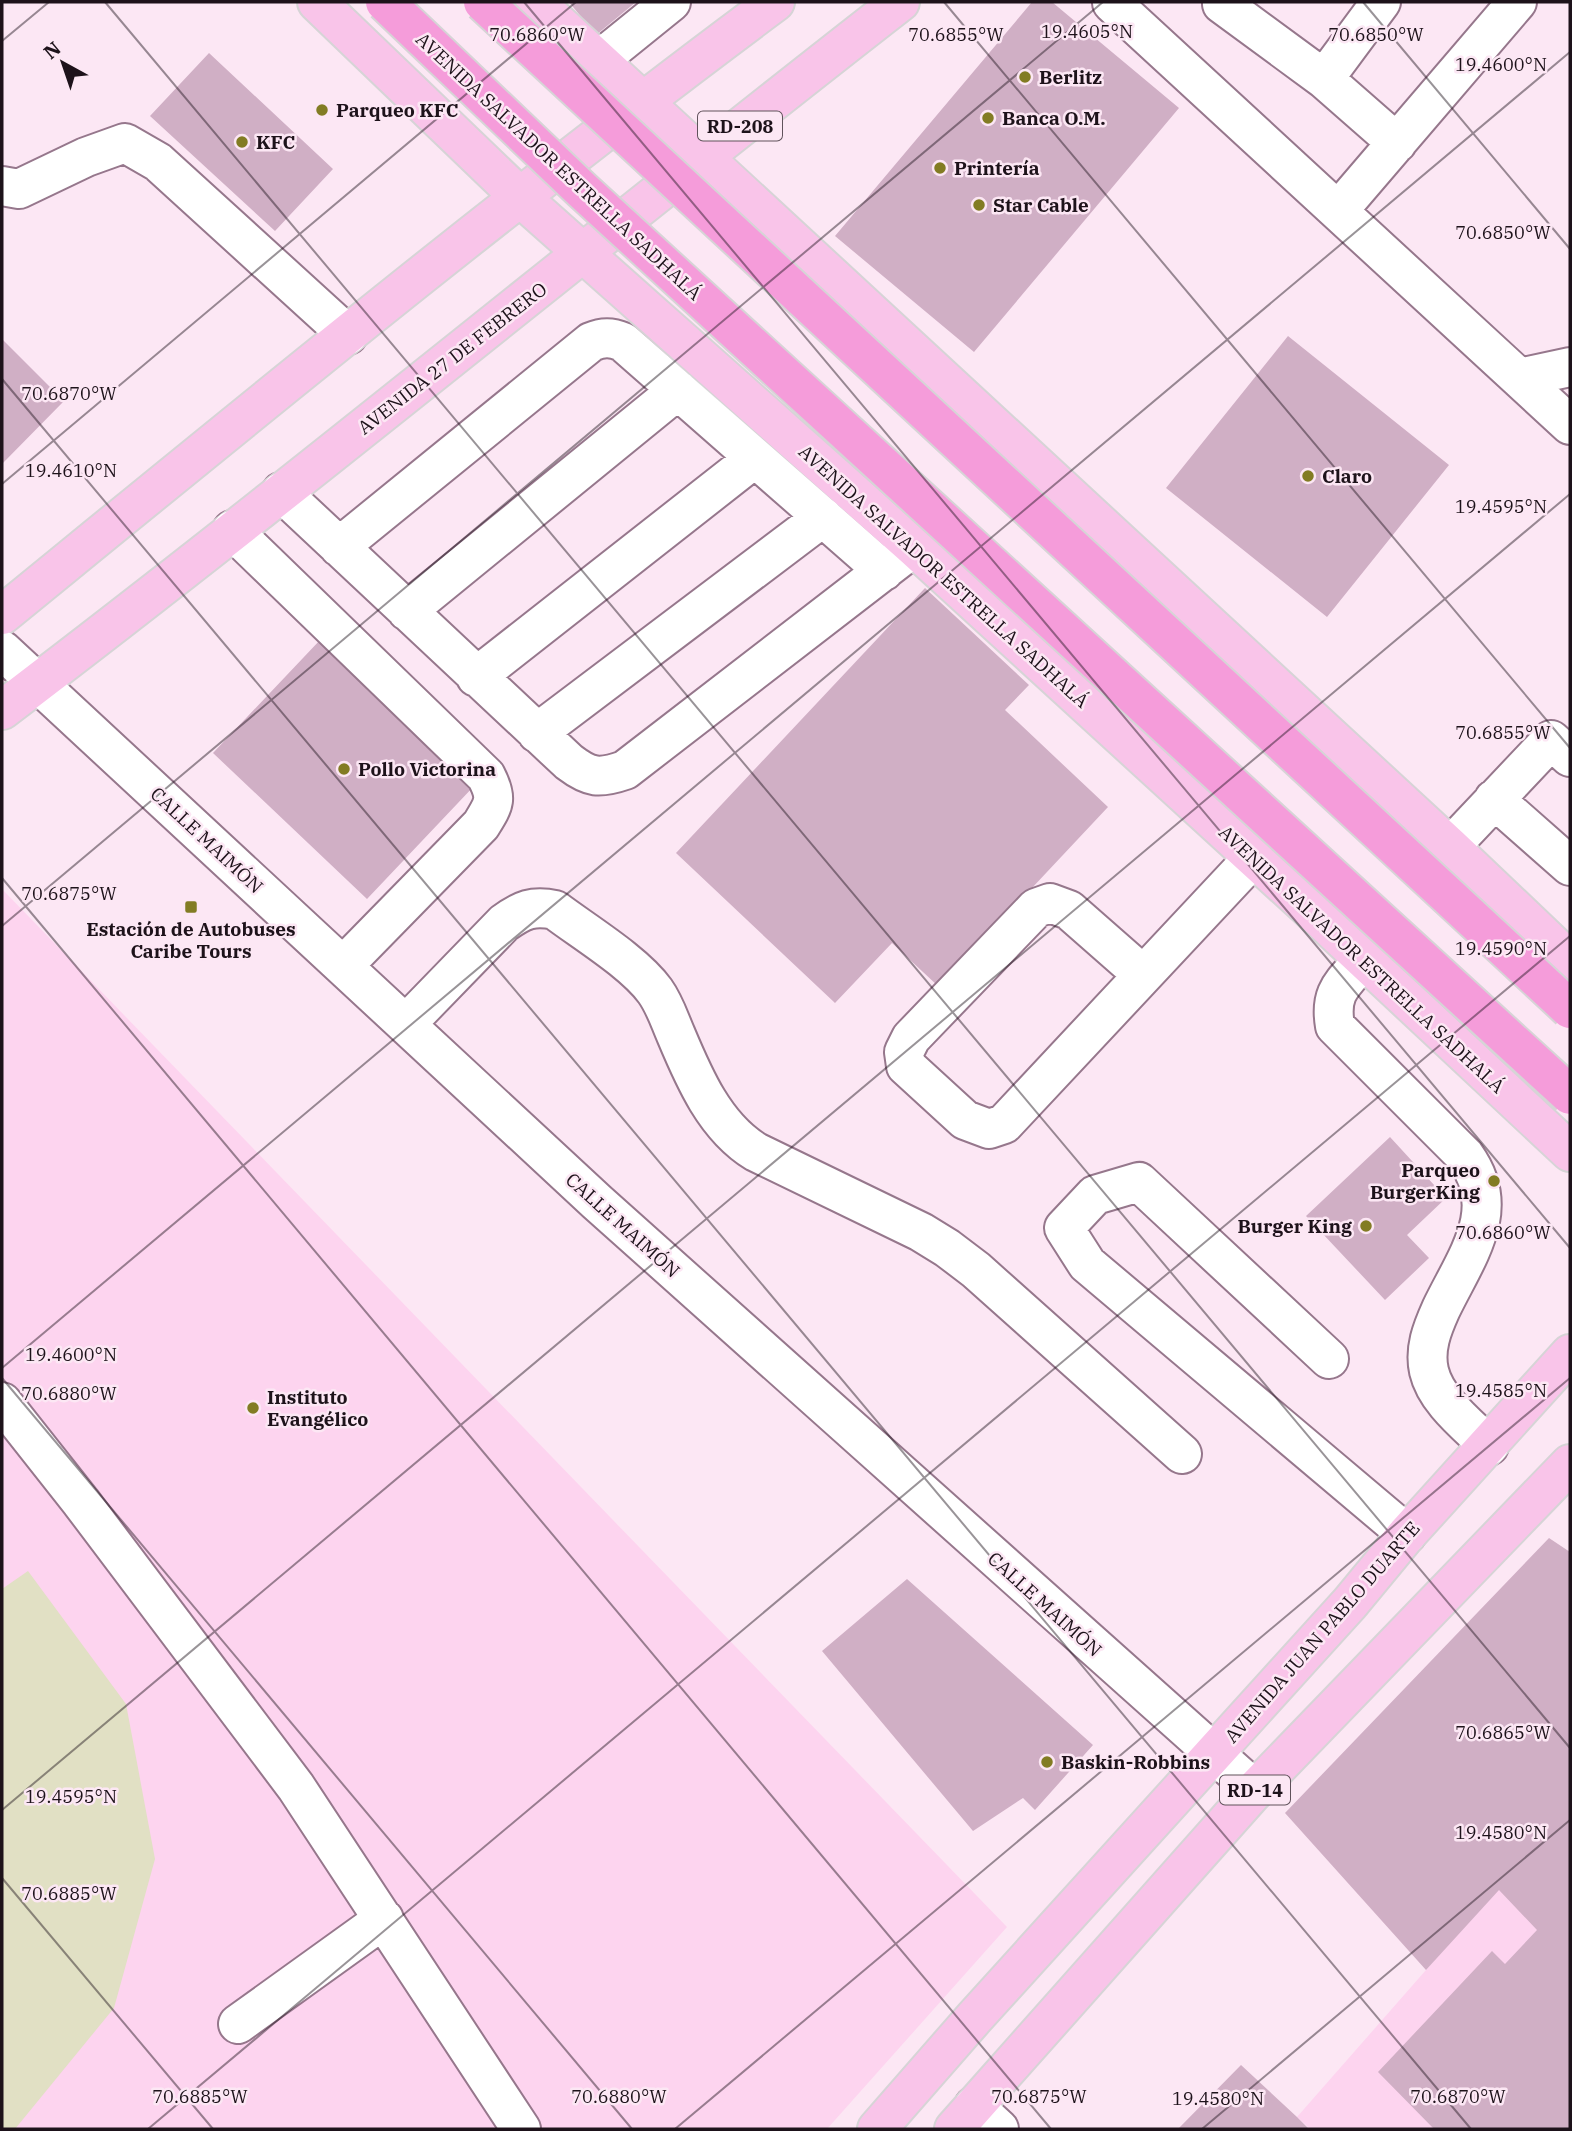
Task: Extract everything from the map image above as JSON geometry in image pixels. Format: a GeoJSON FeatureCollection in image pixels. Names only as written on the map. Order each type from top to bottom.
{"type":"FeatureCollection","features":[{"type":"Feature","properties":{"kind":"highway","name":"AVENIDA SALVADOR ESTRELLA SADHALÁ"},"geometry":{"type":"LineString","coordinates":[[385,2],[582,190],[1570,1095]]}},
{"type":"Feature","properties":{"kind":"highway"},"geometry":{"type":"LineString","coordinates":[[483,2],[1570,1009]]}},
{"type":"Feature","properties":{"kind":"main road","name":"AVENIDA SALVADOR ESTRELLA SADHALÁ"},"geometry":{"type":"LineString","coordinates":[[317,2],[520,197],[914,547],[1560,1142]]}},
{"type":"Feature","properties":{"kind":"main road"},"geometry":{"type":"LineString","coordinates":[[535,2],[1450,846],[1570,961]]}},
{"type":"Feature","properties":{"kind":"main road"},"geometry":{"type":"LineString","coordinates":[[2,615],[520,197],[775,2]]}},
{"type":"Feature","properties":{"kind":"main road","name":"AVENIDA 27 DE FEBRERO"},"geometry":{"type":"LineString","coordinates":[[2,710],[584,254],[702,157],[900,2]]}},
{"type":"Feature","properties":{"kind":"main road"},"geometry":{"type":"LineString","coordinates":[[1560,1142],[1570,1177]]}},
{"type":"Feature","properties":{"kind":"main road","name":"AVENIDA JUAN PABLO DUARTE"},"geometry":{"type":"LineString","coordinates":[[877,2129],[1570,1354]]}},
{"type":"Feature","properties":{"kind":"main road","name":"RD-14"},"geometry":{"type":"LineString","coordinates":[[976,2122],[1255,1790],[1570,1464]]}},
{"type":"Feature","properties":{"kind":"street"},"geometry":{"type":"LineString","coordinates":[[598,61],[671,2]]}},
{"type":"Feature","properties":{"kind":"street"},"geometry":{"type":"LineString","coordinates":[[1223,2],[1222,4],[1324,79],[1397,143]]}},
{"type":"Feature","properties":{"kind":"street"},"geometry":{"type":"LineString","coordinates":[[1324,79],[1381,2]]}},
{"type":"Feature","properties":{"kind":"street"},"geometry":{"type":"LineString","coordinates":[[1338,211],[1517,2]]}},
{"type":"Feature","properties":{"kind":"street"},"geometry":{"type":"LineString","coordinates":[[1112,3],[1570,425]]}},
{"type":"Feature","properties":{"kind":"street"},"geometry":{"type":"LineString","coordinates":[[2,186],[19,189],[86,157],[125,143],[158,162],[348,335]]}},
{"type":"Feature","properties":{"kind":"street"},"geometry":{"type":"LineString","coordinates":[[339,547],[591,342],[611,337],[623,342],[884,571]]}},
{"type":"Feature","properties":{"kind":"street"},"geometry":{"type":"LineString","coordinates":[[1519,378],[1570,367]]}},
{"type":"Feature","properties":{"kind":"street"},"geometry":{"type":"LineString","coordinates":[[407,611],[678,390]]}},
{"type":"Feature","properties":{"kind":"street"},"geometry":{"type":"LineString","coordinates":[[476,677],[755,458]]}},
{"type":"Feature","properties":{"kind":"street"},"geometry":{"type":"LineString","coordinates":[[281,492],[569,762],[585,774],[605,777],[625,770],[914,547]]}},
{"type":"Feature","properties":{"kind":"street"},"geometry":{"type":"LineString","coordinates":[[537,733],[823,517]]}},
{"type":"Feature","properties":{"kind":"street"},"geometry":{"type":"LineString","coordinates":[[232,530],[486,776],[494,791],[491,808],[481,824],[343,966]]}},
{"type":"Feature","properties":{"kind":"street","name":"CALLE MAIMÓN"},"geometry":{"type":"LineString","coordinates":[[2,650],[597,1202],[1255,1790]]}},
{"type":"Feature","properties":{"kind":"street"},"geometry":{"type":"LineString","coordinates":[[1450,846],[1551,740],[1570,757]]}},
{"type":"Feature","properties":{"kind":"street"},"geometry":{"type":"LineString","coordinates":[[1494,799],[1570,866]]}},
{"type":"Feature","properties":{"kind":"street"},"geometry":{"type":"LineString","coordinates":[[1143,975],[1069,910],[1051,903],[1036,908],[911,1038],[904,1052],[906,1066],[965,1120],[989,1129],[1004,1124],[1254,858]]}},
{"type":"Feature","properties":{"kind":"street"},"geometry":{"type":"LineString","coordinates":[[406,1024],[504,923],[522,910],[540,907],[555,910],[634,970],[653,989],[668,1012],[712,1109],[738,1142],[921,1232],[947,1248],[976,1270],[1182,1454]]}},
{"type":"Feature","properties":{"kind":"street"},"geometry":{"type":"LineString","coordinates":[[1364,959],[1336,993],[1332,1006],[1335,1026],[1465,1156],[1475,1170],[1482,1189],[1484,1214],[1476,1237],[1431,1331],[1427,1353],[1429,1373],[1441,1396],[1489,1446]]}},
{"type":"Feature","properties":{"kind":"street"},"geometry":{"type":"LineString","coordinates":[[1329,1359],[1139,1182],[1095,1195],[1064,1228],[1087,1264],[1407,1534]]}},
{"type":"Feature","properties":{"kind":"street"},"geometry":{"type":"LineString","coordinates":[[2,1402],[296,1787],[521,2129]]}},
{"type":"Feature","properties":{"kind":"street"},"geometry":{"type":"LineString","coordinates":[[238,2024],[384,1919]]}},
{"type":"Feature","properties":{"kind":"shaded area","name":"Instituto Evangélico"},"geometry":{"type":"Polygon","coordinates":[[[2,889],[1007,1927],[827,2129],[2,2129],[2,889]]]}},
{"type":"Feature","properties":{"kind":"shaded area"},"geometry":{"type":"Polygon","coordinates":[[[1570,1806],[1570,2129],[1310,2129],[1297,2117],[1570,1806]]]}},
{"type":"Feature","properties":{"kind":"green space"},"geometry":{"type":"Polygon","coordinates":[[[28,1571],[126,1704],[155,1859],[114,2008],[15,2129],[2,2129],[2,1589],[28,1571]]]}},
{"type":"Feature","properties":{"kind":"building"},"geometry":{"type":"Polygon","coordinates":[[[569,2],[636,2],[596,35],[569,2]]]}},
{"type":"Feature","properties":{"kind":"building"},"geometry":{"type":"Polygon","coordinates":[[[1032,2],[1052,2],[1179,108],[974,352],[835,236],[1032,2]]]}},
{"type":"Feature","properties":{"kind":"building","name":"KFC"},"geometry":{"type":"Polygon","coordinates":[[[209,53],[333,169],[275,231],[150,116],[209,53]]]}},
{"type":"Feature","properties":{"kind":"building","name":"Claro"},"geometry":{"type":"Polygon","coordinates":[[[1288,336],[1449,465],[1327,617],[1166,488],[1288,336]]]}},
{"type":"Feature","properties":{"kind":"building"},"geometry":{"type":"Polygon","coordinates":[[[2,339],[64,401],[2,464],[2,339]]]}},
{"type":"Feature","properties":{"kind":"building"},"geometry":{"type":"Polygon","coordinates":[[[925,588],[1029,685],[1005,710],[1108,807],[939,987],[892,943],[835,1003],[676,853],[925,588]]]}},
{"type":"Feature","properties":{"kind":"building","name":"Pollo Victorina"},"geometry":{"type":"Polygon","coordinates":[[[321,639],[475,785],[367,899],[213,753],[321,639]]]}},
{"type":"Feature","properties":{"kind":"building","name":"Burger King"},"geometry":{"type":"Polygon","coordinates":[[[1390,1137],[1446,1198],[1407,1235],[1429,1258],[1385,1300],[1306,1216],[1390,1137]]]}},
{"type":"Feature","properties":{"kind":"building"},"geometry":{"type":"Polygon","coordinates":[[[1549,1538],[1570,1552],[1570,2129],[1434,2129],[1378,2072],[1492,1951],[1505,1964],[1537,1930],[1499,1890],[1426,1970],[1285,1813],[1549,1538]]]}},
{"type":"Feature","properties":{"kind":"building"},"geometry":{"type":"Polygon","coordinates":[[[907,1579],[1093,1745],[1035,1810],[1023,1798],[973,1831],[822,1651],[907,1579]]]}},
{"type":"Feature","properties":{"kind":"building"},"geometry":{"type":"Polygon","coordinates":[[[1241,2065],[1297,2117],[1309,2129],[1178,2129],[1241,2065]]]}},
{"type":"Feature","properties":{"kind":"place","name":"Berlitz"},"geometry":{"type":"Point","coordinates":[1025,77]}},
{"type":"Feature","properties":{"kind":"place","name":"Parqueo KFC"},"geometry":{"type":"Point","coordinates":[322,110]}},
{"type":"Feature","properties":{"kind":"place","name":"Banca O.M."},"geometry":{"type":"Point","coordinates":[988,118]}},
{"type":"Feature","properties":{"kind":"place","name":"KFC"},"geometry":{"type":"Point","coordinates":[242,142]}},
{"type":"Feature","properties":{"kind":"place","name":"Printería"},"geometry":{"type":"Point","coordinates":[940,168]}},
{"type":"Feature","properties":{"kind":"place","name":"Star Cable"},"geometry":{"type":"Point","coordinates":[979,205]}},
{"type":"Feature","properties":{"kind":"place","name":"Claro"},"geometry":{"type":"Point","coordinates":[1308,476]}},
{"type":"Feature","properties":{"kind":"place","name":"Pollo Victorina"},"geometry":{"type":"Point","coordinates":[344,769]}},
{"type":"Feature","properties":{"kind":"place","name":"Estación de Autobuses Caribe Tours"},"geometry":{"type":"Point","coordinates":[191,907]}},
{"type":"Feature","properties":{"kind":"place","name":"Parqueo BurgerKing"},"geometry":{"type":"Point","coordinates":[1494,1181]}},
{"type":"Feature","properties":{"kind":"place","name":"Burger King"},"geometry":{"type":"Point","coordinates":[1366,1226]}},
{"type":"Feature","properties":{"kind":"place","name":"Instituto Evangélico"},"geometry":{"type":"Point","coordinates":[253,1408]}},
{"type":"Feature","properties":{"kind":"place","name":"Baskin-Robbins"},"geometry":{"type":"Point","coordinates":[1047,1762]}}]}
